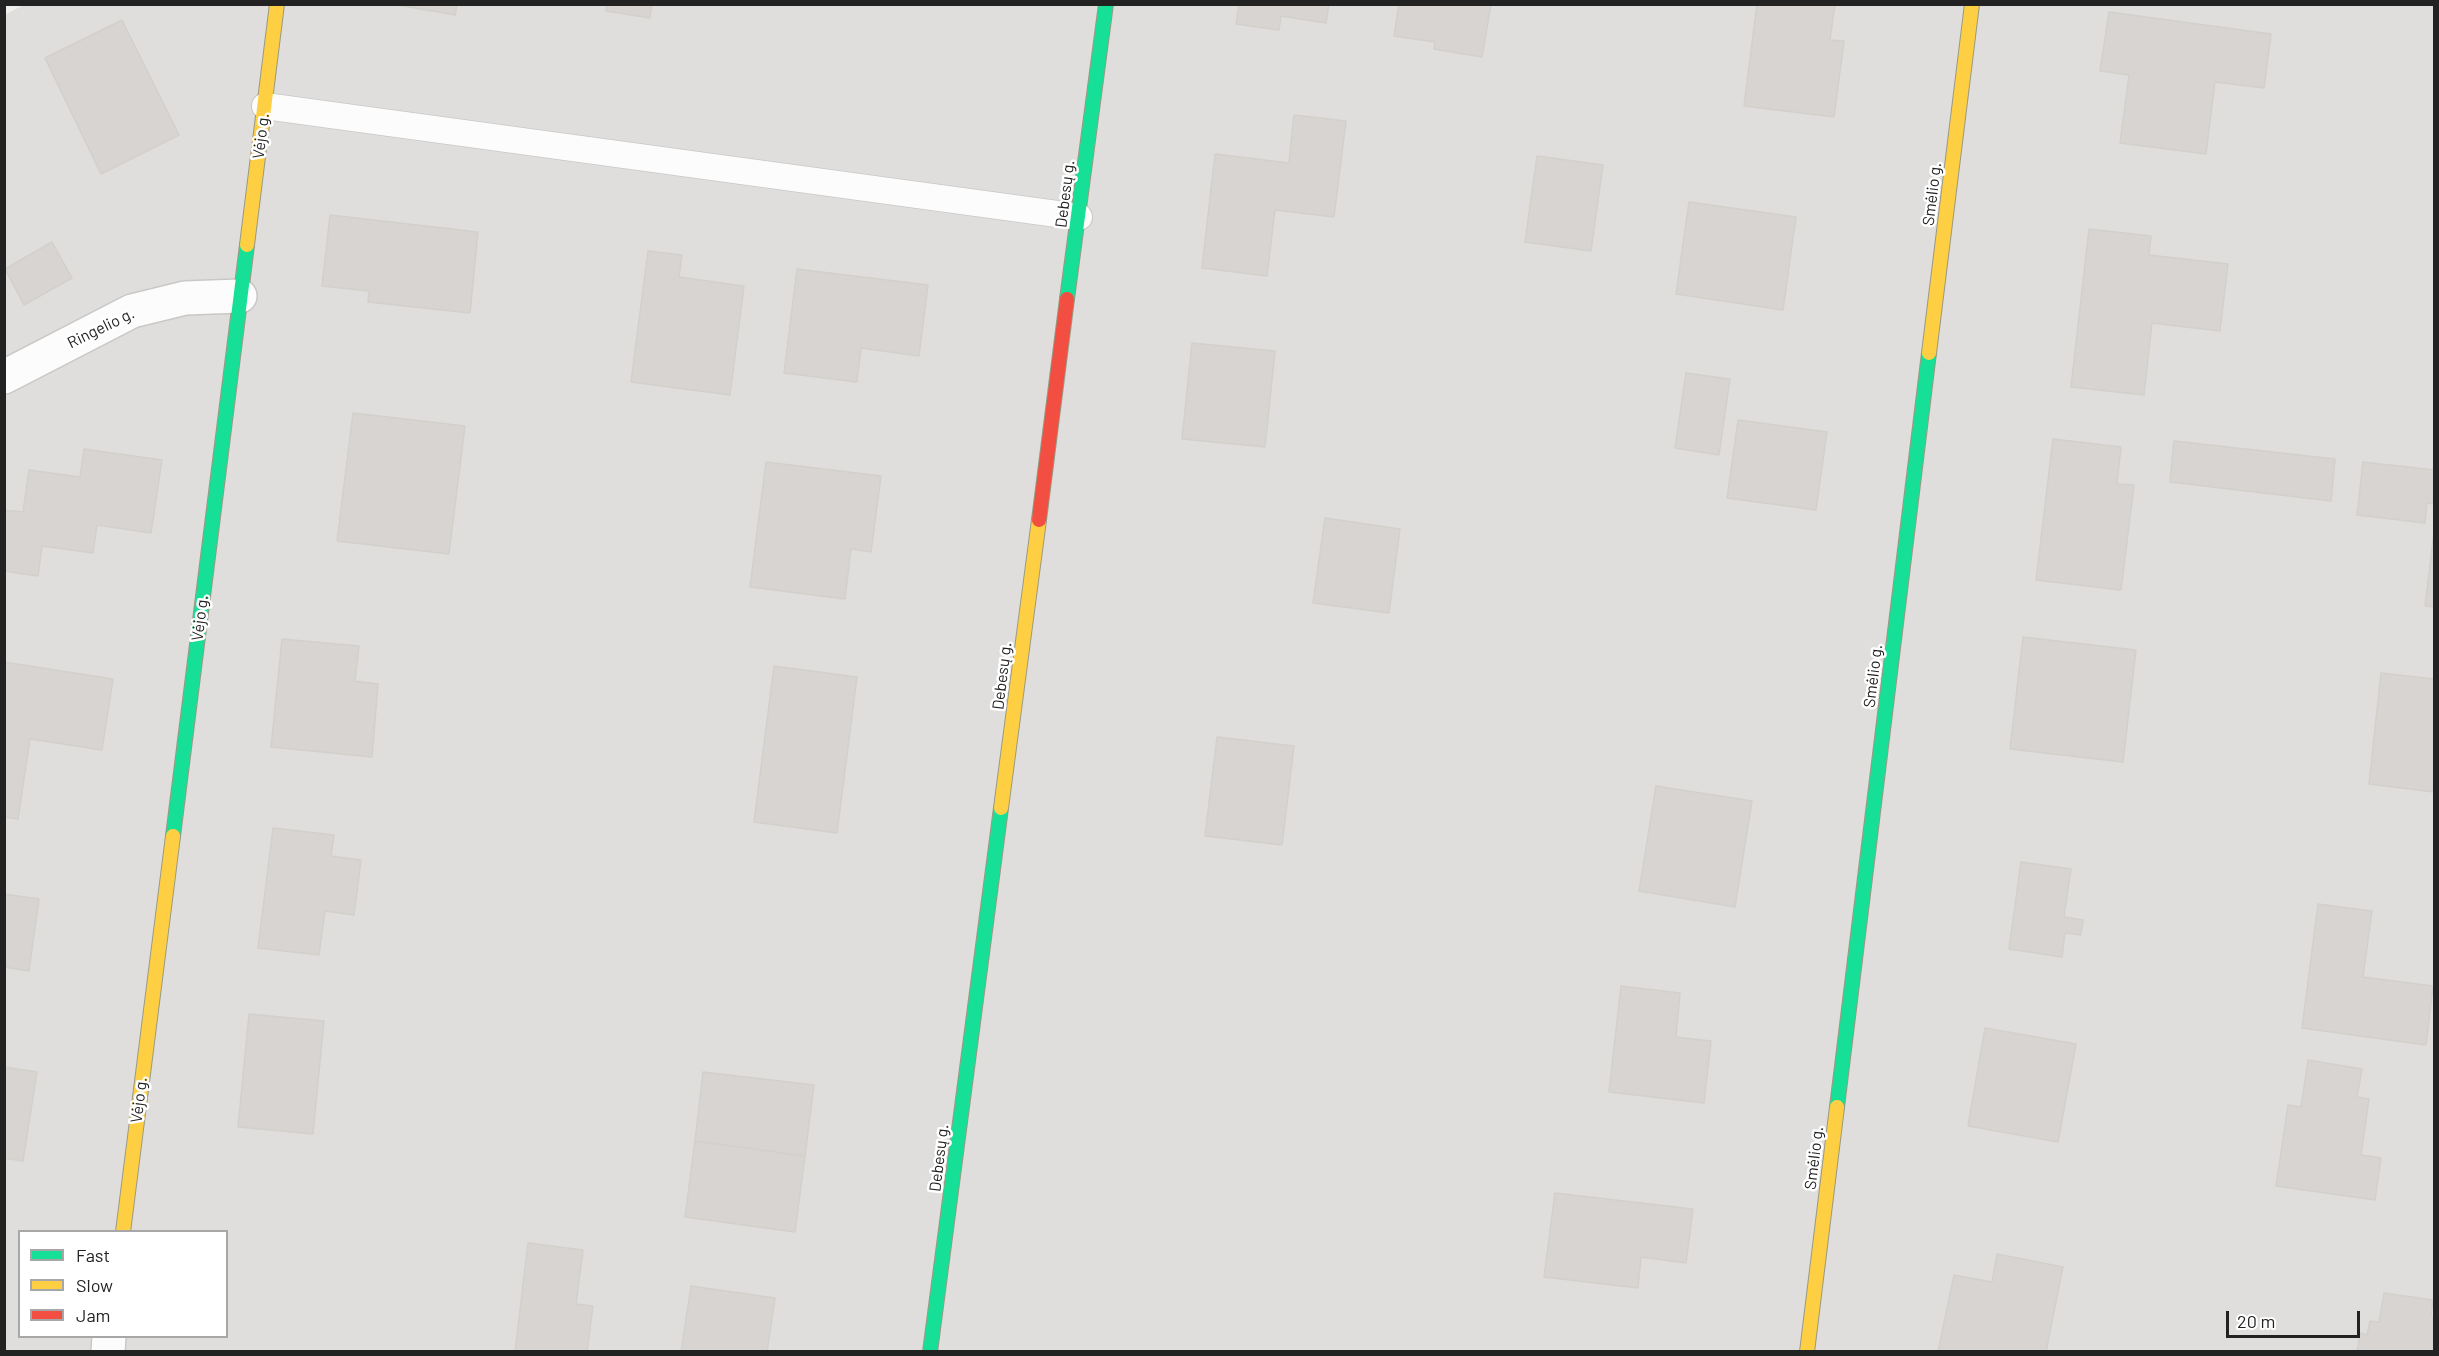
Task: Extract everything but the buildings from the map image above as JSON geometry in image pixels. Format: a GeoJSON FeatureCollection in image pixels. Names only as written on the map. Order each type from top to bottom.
{"type":"FeatureCollection","features":[{"type":"Feature","properties":{"kind":"street","name":"Vėjo g."},"geometry":{"type":"LineString","coordinates":[[123,1230],[277,4]]}},
{"type":"Feature","properties":{"kind":"street","name":"Debesų g."},"geometry":{"type":"LineString","coordinates":[[930,1352],[1106,4]]}},
{"type":"Feature","properties":{"kind":"street","name":"Smėlio g."},"geometry":{"type":"LineString","coordinates":[[1807,1352],[1972,4]]}},
{"type":"Feature","properties":{"kind":"street","name":"Ringelio g."},"geometry":{"type":"LineString","coordinates":[[4,377],[132,311],[185,298],[240,296]]}},
{"type":"Feature","properties":{"kind":"lane"},"geometry":{"type":"LineString","coordinates":[[265,106],[1079,217]]}},
{"type":"Feature","properties":{"kind":"shaded area"},"geometry":{"type":"Polygon","coordinates":[[[25,4],[2434,5],[2434,1351],[5,1352],[5,15],[25,4]]]}},
{"type":"Feature","properties":{"kind":"traffic: fast"},"geometry":{"type":"LineString","coordinates":[[1067,299],[1106,4]]}},
{"type":"Feature","properties":{"kind":"traffic: fast"},"geometry":{"type":"LineString","coordinates":[[173,836],[247,245]]}},
{"type":"Feature","properties":{"kind":"traffic: fast"},"geometry":{"type":"LineString","coordinates":[[1837,1107],[1929,353]]}},
{"type":"Feature","properties":{"kind":"traffic: fast"},"geometry":{"type":"LineString","coordinates":[[930,1352],[1001,808]]}},
{"type":"Feature","properties":{"kind":"traffic: slow"},"geometry":{"type":"LineString","coordinates":[[247,245],[277,4]]}},
{"type":"Feature","properties":{"kind":"traffic: slow"},"geometry":{"type":"LineString","coordinates":[[1929,353],[1972,4]]}},
{"type":"Feature","properties":{"kind":"traffic: slow"},"geometry":{"type":"LineString","coordinates":[[1001,808],[1039,520]]}},
{"type":"Feature","properties":{"kind":"traffic: slow"},"geometry":{"type":"LineString","coordinates":[[123,1230],[173,836]]}},
{"type":"Feature","properties":{"kind":"traffic: slow"},"geometry":{"type":"LineString","coordinates":[[1807,1352],[1837,1107]]}},
{"type":"Feature","properties":{"kind":"traffic: jam"},"geometry":{"type":"LineString","coordinates":[[1039,520],[1067,299]]}}]}
